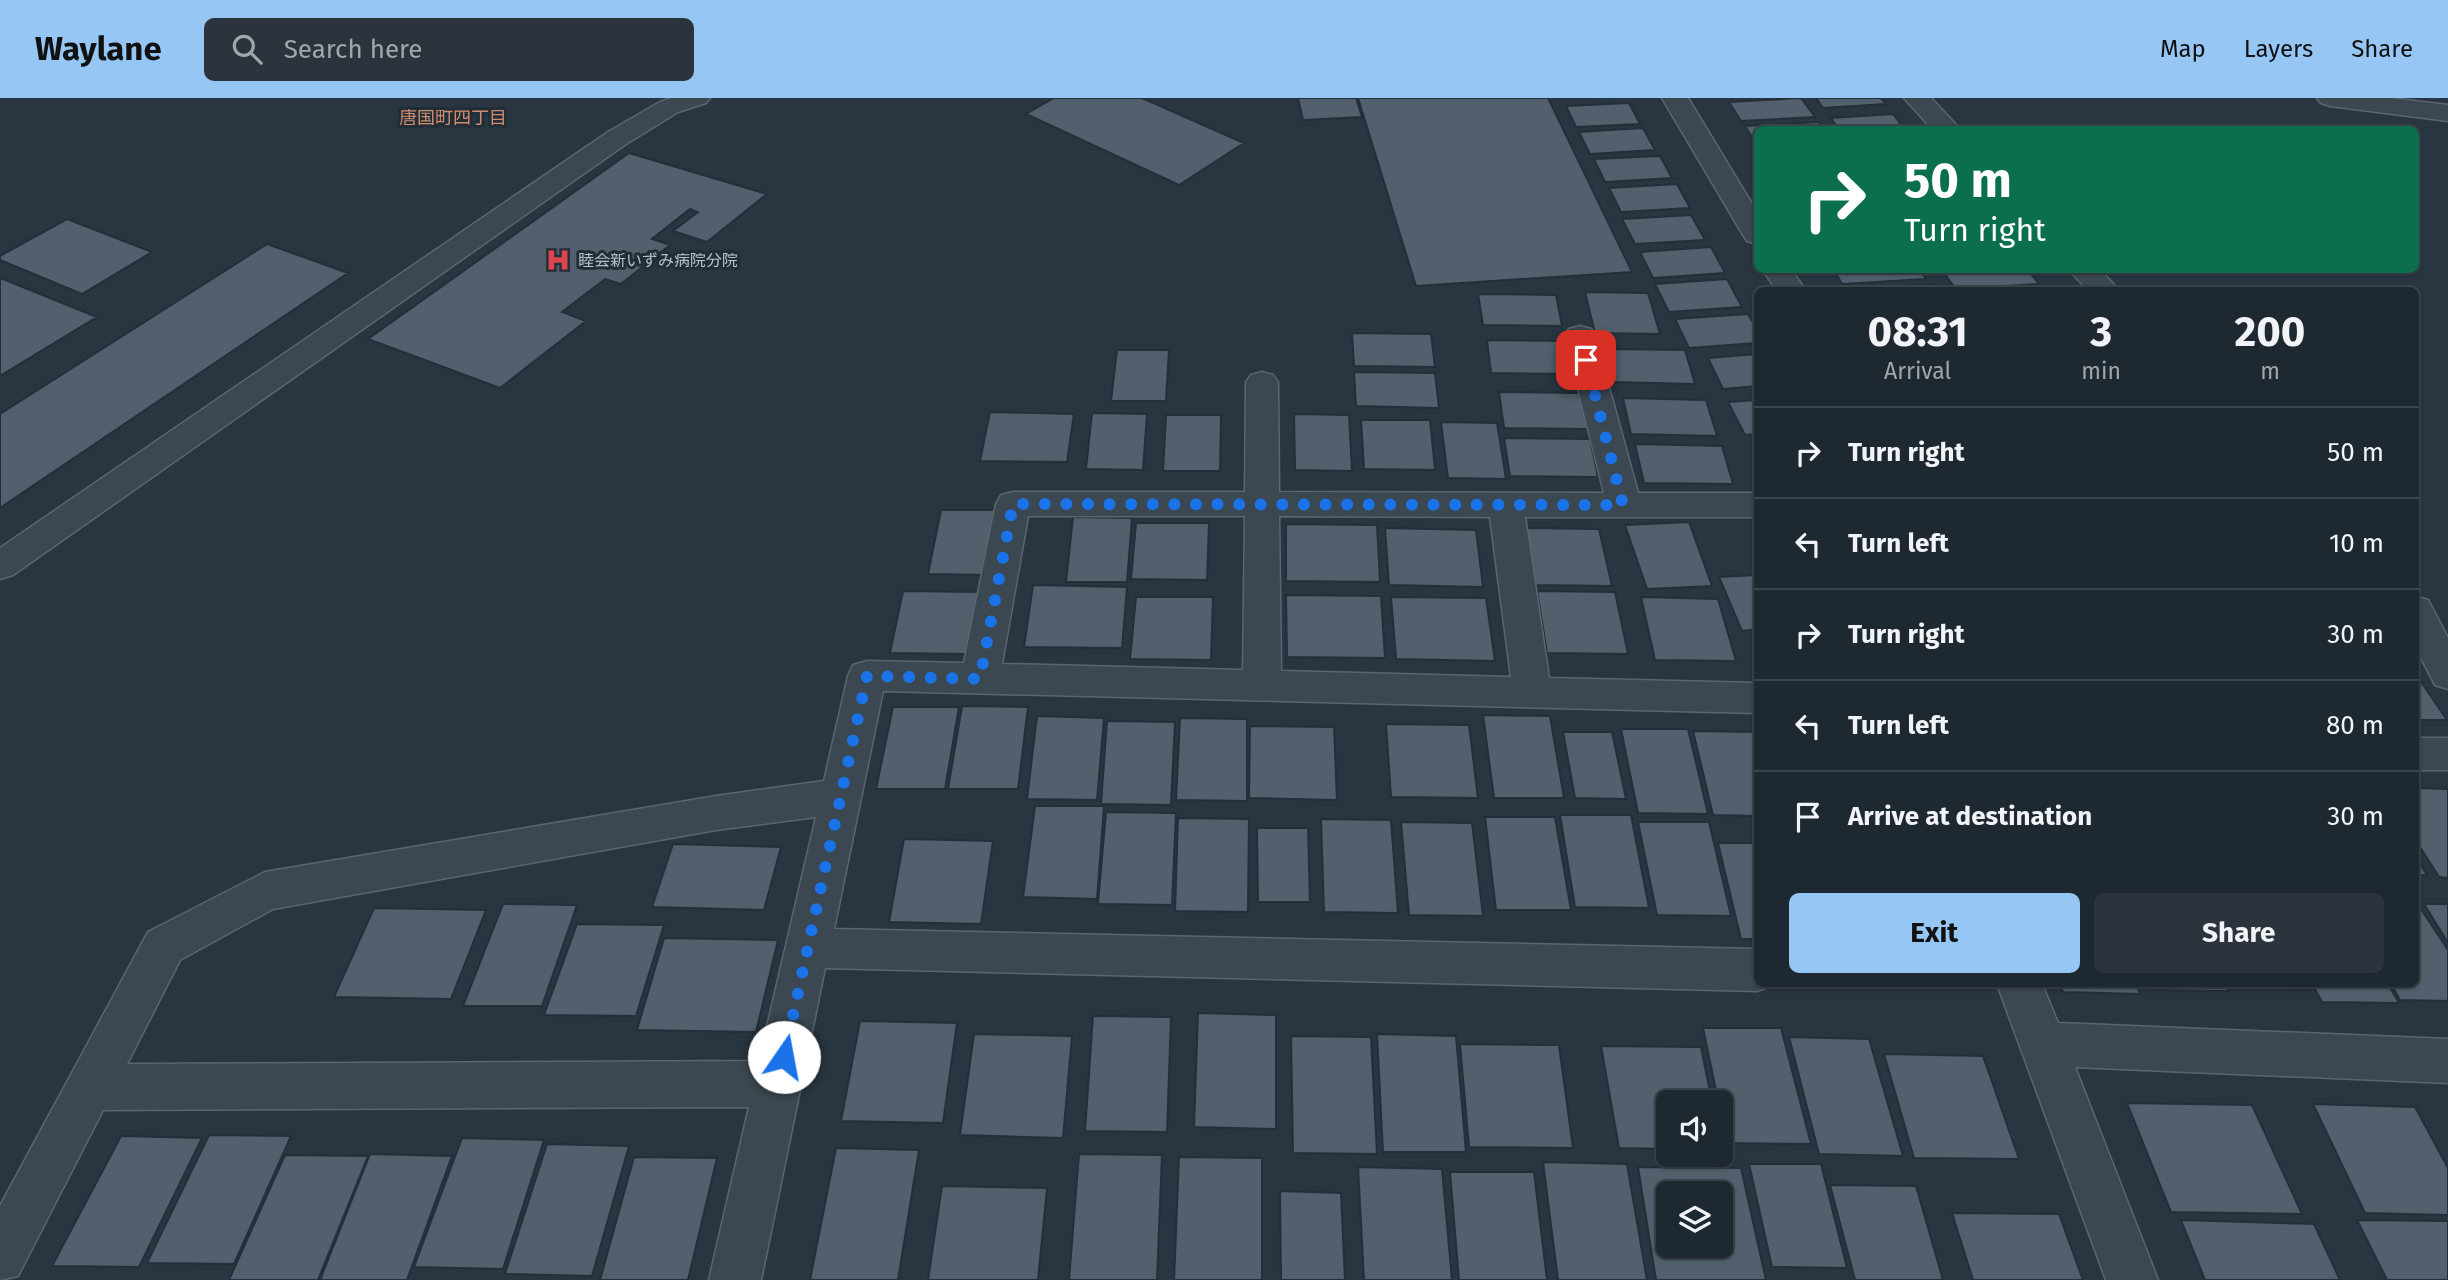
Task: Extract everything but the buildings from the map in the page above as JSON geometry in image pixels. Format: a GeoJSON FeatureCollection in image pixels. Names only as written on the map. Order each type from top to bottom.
{"type":"FeatureCollection","features":[{"type":"Feature","properties":{"kind":"street"},"geometry":{"type":"LineString","coordinates":[[0,566],[617,138],[669,107],[697,98]]}},
{"type":"Feature","properties":{"kind":"street"},"geometry":{"type":"LineString","coordinates":[[1675,98],[1754,230]]}},
{"type":"Feature","properties":{"kind":"street"},"geometry":{"type":"LineString","coordinates":[[1917,98],[1944,126]]}},
{"type":"Feature","properties":{"kind":"street"},"geometry":{"type":"LineString","coordinates":[[2330,98],[2379,101],[2448,113]]}},
{"type":"Feature","properties":{"kind":"street"},"geometry":{"type":"LineString","coordinates":[[2087,273],[2101,287]]}},
{"type":"Feature","properties":{"kind":"street"},"geometry":{"type":"LineString","coordinates":[[1580,336],[1623,505]]}},
{"type":"Feature","properties":{"kind":"street"},"geometry":{"type":"LineString","coordinates":[[1262,382],[1262,685]]}},
{"type":"Feature","properties":{"kind":"street"},"geometry":{"type":"LineString","coordinates":[[980,679],[1013,504],[1754,505]]}},
{"type":"Feature","properties":{"kind":"street"},"geometry":{"type":"LineString","coordinates":[[1506,505],[1532,692]]}},
{"type":"Feature","properties":{"kind":"street"},"geometry":{"type":"LineString","coordinates":[[2419,618],[2448,674]]}},
{"type":"Feature","properties":{"kind":"street"},"geometry":{"type":"LineString","coordinates":[[734,1280],[867,676],[1754,698]]}},
{"type":"Feature","properties":{"kind":"street"},"geometry":{"type":"LineString","coordinates":[[2419,754],[2448,754]]}},
{"type":"Feature","properties":{"kind":"street"},"geometry":{"type":"LineString","coordinates":[[0,1258],[164,946],[265,891],[716,813],[841,796]]}},
{"type":"Feature","properties":{"kind":"street"},"geometry":{"type":"LineString","coordinates":[[808,948],[1754,971]]}},
{"type":"Feature","properties":{"kind":"street"},"geometry":{"type":"LineString","coordinates":[[2021,987],[2132,1280]]}},
{"type":"Feature","properties":{"kind":"street"},"geometry":{"type":"LineString","coordinates":[[2042,1044],[2448,1061]]}},
{"type":"Feature","properties":{"kind":"street"},"geometry":{"type":"LineString","coordinates":[[89,1087],[778,1084]]}},
{"type":"Feature","properties":{"kind":"place","name":"睦会新いずみ病院分院"},"geometry":{"type":"Point","coordinates":[558,260]}},
{"type":"Feature","properties":{"kind":"district","name":"唐国町四丁目"},"geometry":{"type":"Point","coordinates":[453,118]}},
{"type":"Feature","properties":{"kind":"route"},"geometry":{"type":"LineString","coordinates":[[784,1057],[867,676],[980,679],[1013,504],[1623,505],[1586,360]]}}]}
